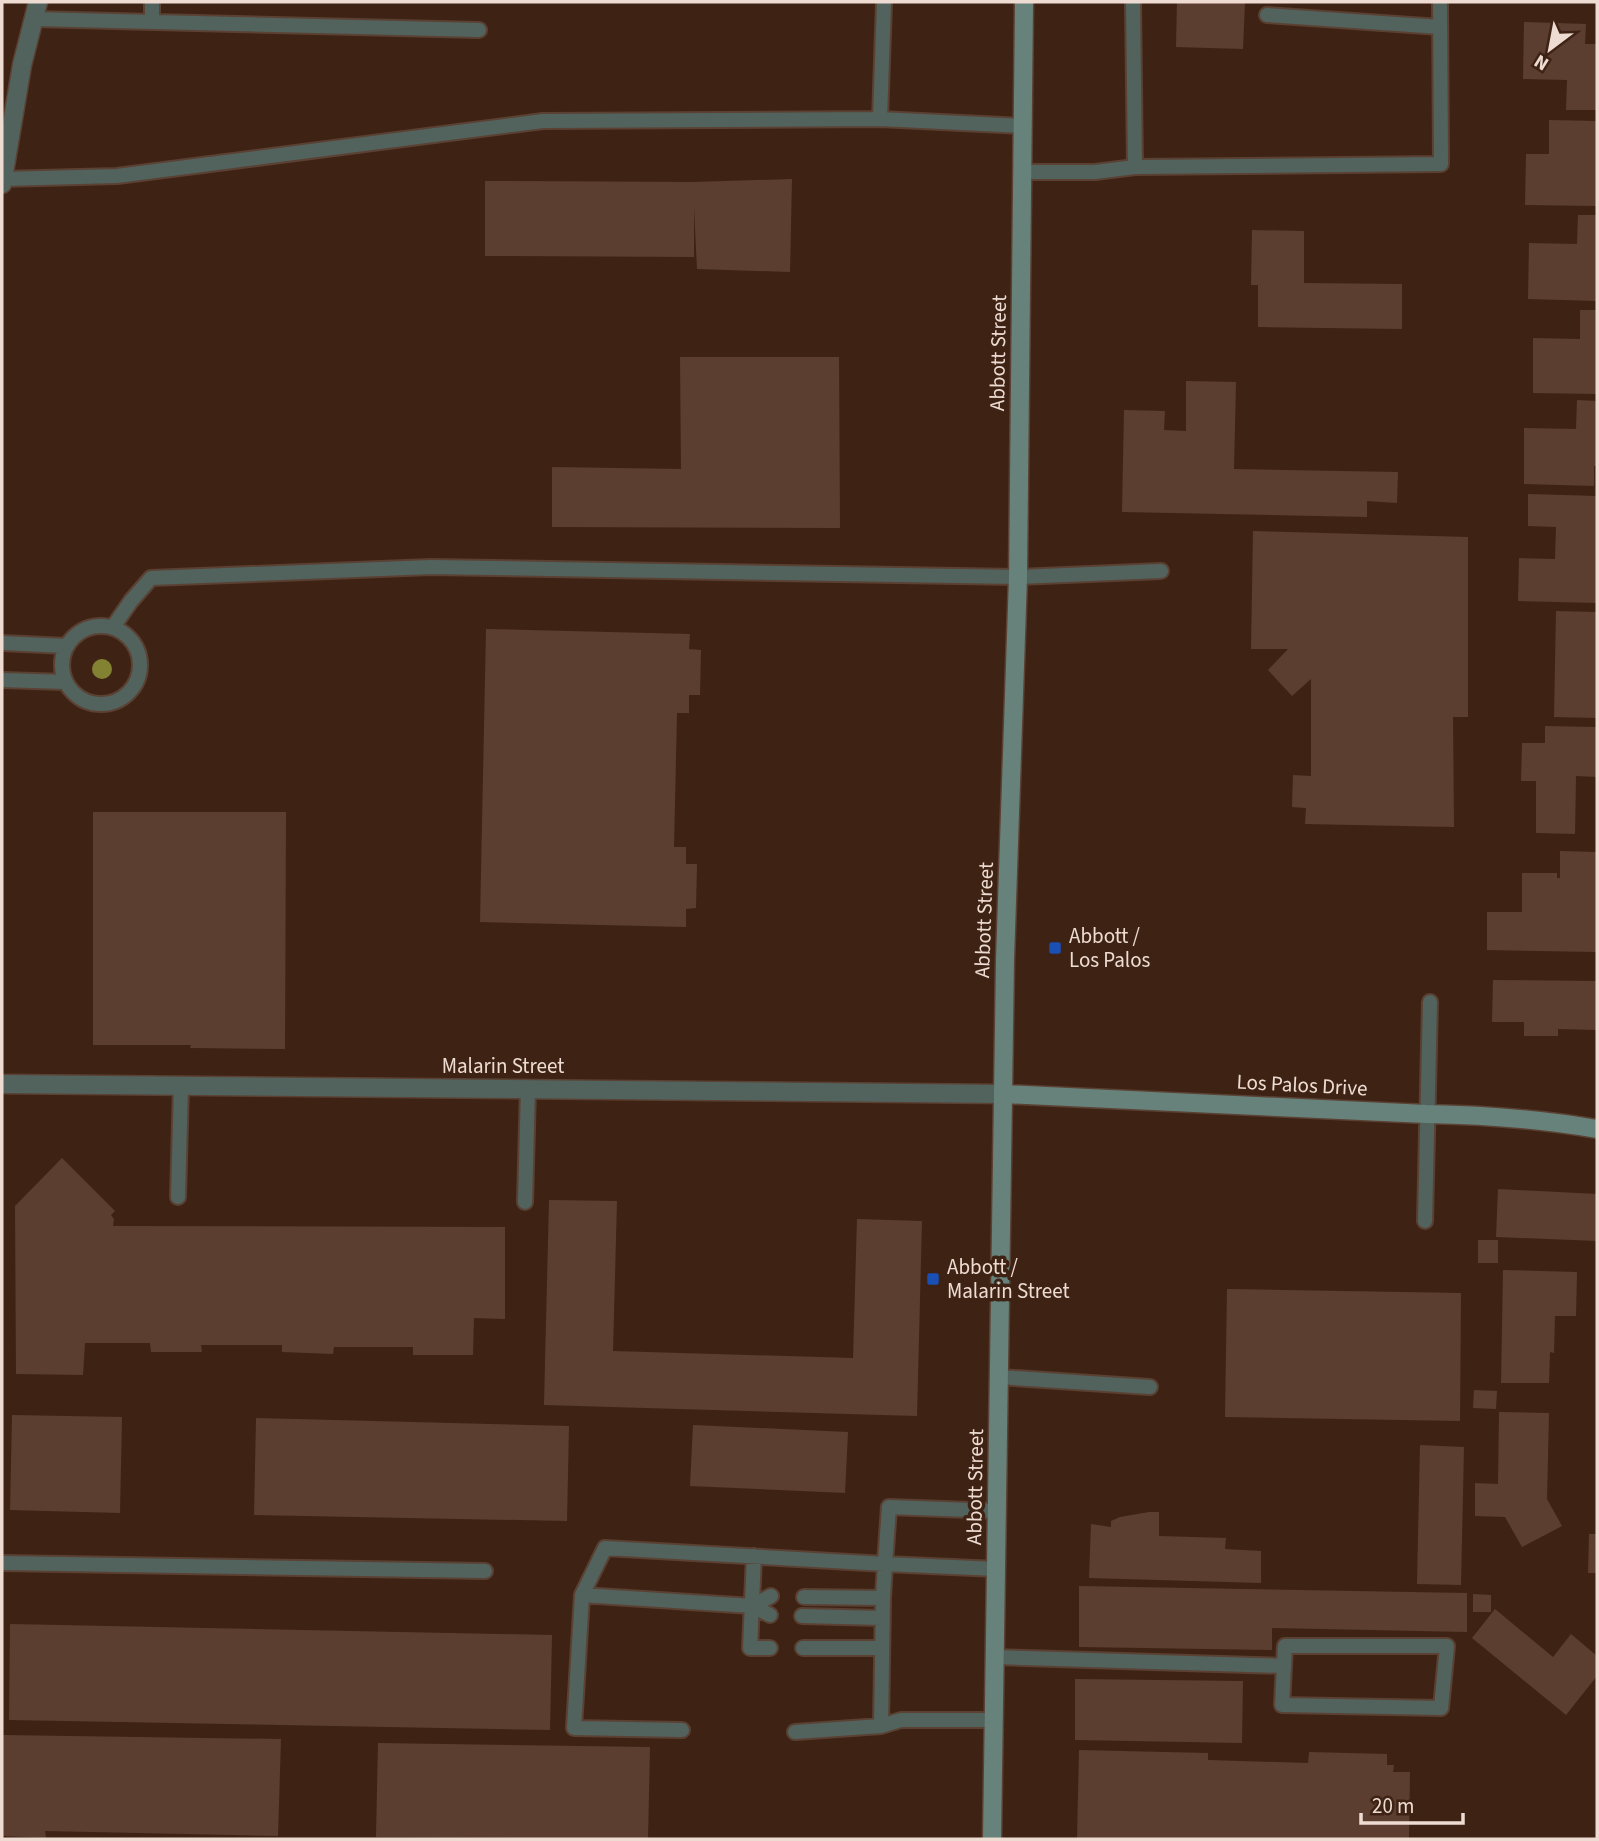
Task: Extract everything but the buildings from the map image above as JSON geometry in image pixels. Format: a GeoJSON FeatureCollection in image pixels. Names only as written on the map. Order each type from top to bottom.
{"type":"FeatureCollection","features":[{"type":"Feature","properties":{"kind":"main road","name":"Abbott Street"},"geometry":{"type":"LineString","coordinates":[[992,1839],[1005,946],[1018,577],[1024,2]]}},
{"type":"Feature","properties":{"kind":"main road","name":"Los Palos Drive"},"geometry":{"type":"LineString","coordinates":[[1003,1094],[1494,1116],[1553,1121],[1597,1129]]}},
{"type":"Feature","properties":{"kind":"street"},"geometry":{"type":"LineString","coordinates":[[2,181],[22,65],[36,10]]}},
{"type":"Feature","properties":{"kind":"street","name":"Malarin Street"},"geometry":{"type":"LineString","coordinates":[[2,1084],[1003,1094]]}},
{"type":"Feature","properties":{"kind":"lane"},"geometry":{"type":"LineString","coordinates":[[152,2],[152,22]]}},
{"type":"Feature","properties":{"kind":"lane"},"geometry":{"type":"LineString","coordinates":[[880,119],[884,2]]}},
{"type":"Feature","properties":{"kind":"lane"},"geometry":{"type":"LineString","coordinates":[[1133,2],[1135,167]]}},
{"type":"Feature","properties":{"kind":"lane"},"geometry":{"type":"LineString","coordinates":[[1024,172],[1095,172],[1135,167],[1441,164],[1440,2]]}},
{"type":"Feature","properties":{"kind":"lane"},"geometry":{"type":"LineString","coordinates":[[36,10],[152,22],[479,30]]}},
{"type":"Feature","properties":{"kind":"lane"},"geometry":{"type":"LineString","coordinates":[[1267,15],[1440,27]]}},
{"type":"Feature","properties":{"kind":"lane"},"geometry":{"type":"LineString","coordinates":[[2,181],[117,176],[543,121],[880,119],[1024,125]]}},
{"type":"Feature","properties":{"kind":"lane"},"geometry":{"type":"LineString","coordinates":[[113,628],[151,578],[431,567],[1018,577],[1161,571]]}},
{"type":"Feature","properties":{"kind":"lane"},"geometry":{"type":"LineString","coordinates":[[102,625],[113,628],[133,643],[140,667],[137,680],[130,691],[120,699],[95,704],[72,692],[65,682],[62,658],[66,646],[81,631],[102,625]]}},
{"type":"Feature","properties":{"kind":"lane"},"geometry":{"type":"LineString","coordinates":[[2,643],[66,646]]}},
{"type":"Feature","properties":{"kind":"lane"},"geometry":{"type":"LineString","coordinates":[[2,680],[65,682]]}},
{"type":"Feature","properties":{"kind":"lane"},"geometry":{"type":"LineString","coordinates":[[1425,1221],[1430,1002]]}},
{"type":"Feature","properties":{"kind":"lane"},"geometry":{"type":"LineString","coordinates":[[178,1197],[181,1086]]}},
{"type":"Feature","properties":{"kind":"lane"},"geometry":{"type":"LineString","coordinates":[[525,1202],[528,1089]]}},
{"type":"Feature","properties":{"kind":"lane"},"geometry":{"type":"LineString","coordinates":[[999,1377],[1150,1387]]}},
{"type":"Feature","properties":{"kind":"lane"},"geometry":{"type":"LineString","coordinates":[[881,1726],[882,1618],[889,1507],[996,1511]]}},
{"type":"Feature","properties":{"kind":"lane"},"geometry":{"type":"LineString","coordinates":[[682,1730],[574,1728],[582,1595],[605,1548],[997,1569]]}},
{"type":"Feature","properties":{"kind":"lane"},"geometry":{"type":"LineString","coordinates":[[754,1556],[750,1648],[770,1648]]}},
{"type":"Feature","properties":{"kind":"lane"},"geometry":{"type":"LineString","coordinates":[[2,1563],[485,1571]]}},
{"type":"Feature","properties":{"kind":"lane"},"geometry":{"type":"LineString","coordinates":[[582,1595],[752,1606],[770,1615]]}},
{"type":"Feature","properties":{"kind":"lane"},"geometry":{"type":"LineString","coordinates":[[752,1606],[771,1596]]}},
{"type":"Feature","properties":{"kind":"lane"},"geometry":{"type":"LineString","coordinates":[[804,1597],[883,1598]]}},
{"type":"Feature","properties":{"kind":"lane"},"geometry":{"type":"LineString","coordinates":[[802,1616],[882,1618]]}},
{"type":"Feature","properties":{"kind":"lane"},"geometry":{"type":"LineString","coordinates":[[1285,1646],[1447,1646],[1441,1708],[1282,1705],[1284,1666],[1285,1646]]}},
{"type":"Feature","properties":{"kind":"lane"},"geometry":{"type":"LineString","coordinates":[[803,1648],[882,1648]]}},
{"type":"Feature","properties":{"kind":"lane"},"geometry":{"type":"LineString","coordinates":[[995,1657],[1284,1666]]}},
{"type":"Feature","properties":{"kind":"lane"},"geometry":{"type":"LineString","coordinates":[[795,1732],[881,1726],[901,1720],[995,1720]]}},
{"type":"Feature","properties":{"kind":"place","name":"Abbott / Los Palos"},"geometry":{"type":"Point","coordinates":[1055,948]}},
{"type":"Feature","properties":{"kind":"place","name":"Abbott / Malarin Street"},"geometry":{"type":"Point","coordinates":[933,1279]}}]}
